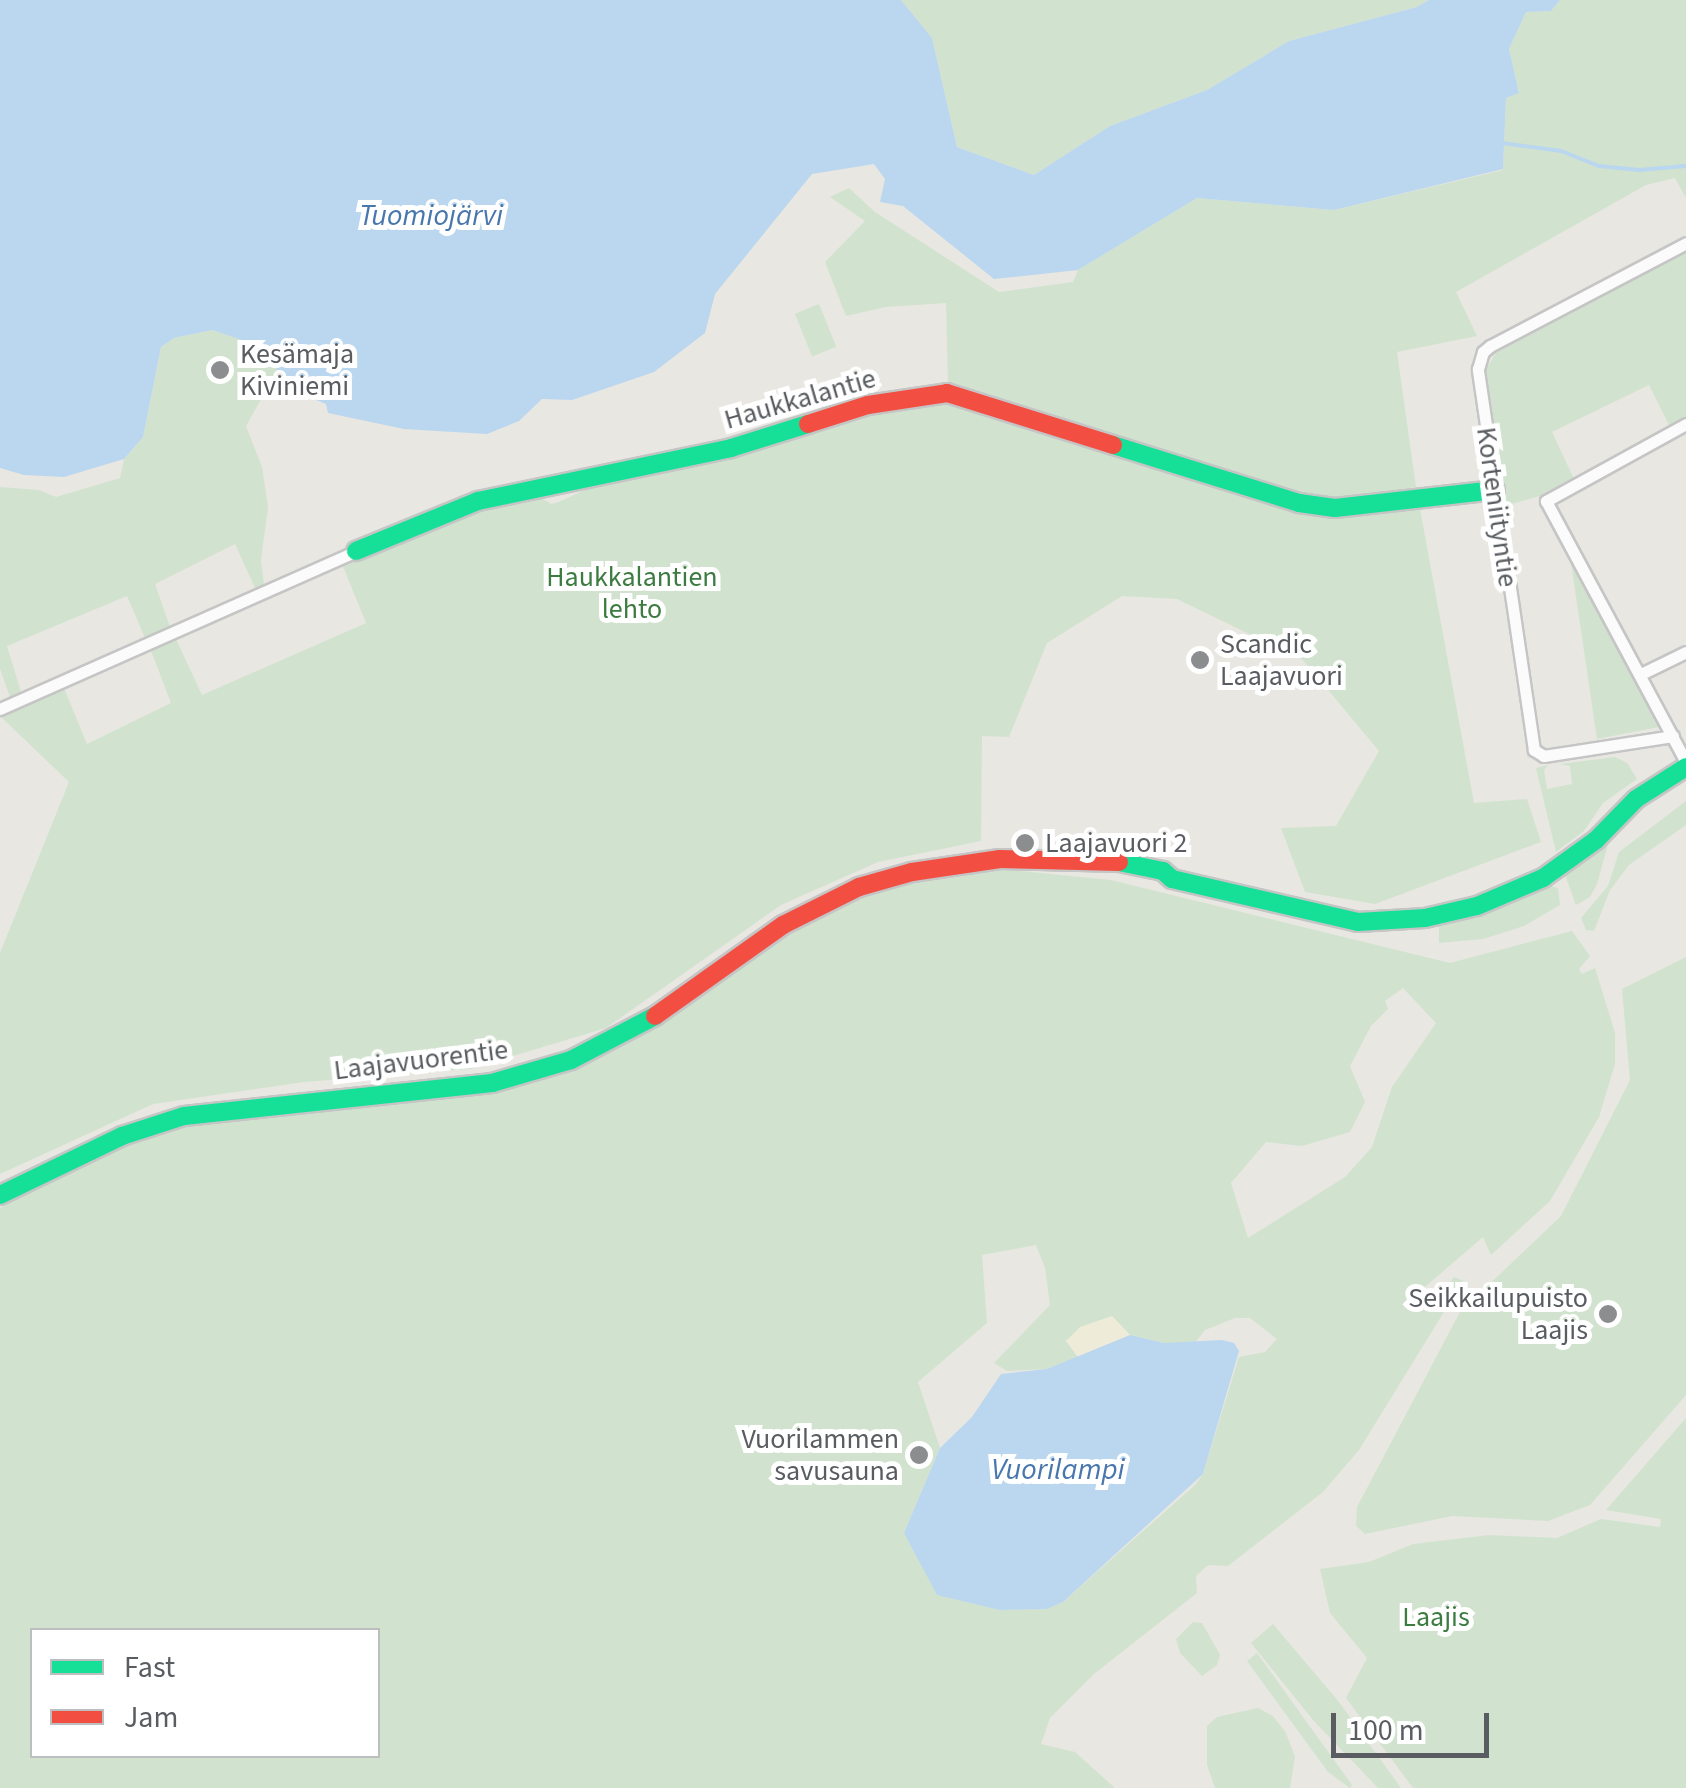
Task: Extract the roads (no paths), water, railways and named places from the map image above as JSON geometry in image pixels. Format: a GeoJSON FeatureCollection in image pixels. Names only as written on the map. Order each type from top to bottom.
{"type":"FeatureCollection","features":[{"type":"Feature","properties":{"kind":"street","name":"Korteniityntie"},"geometry":{"type":"LineString","coordinates":[[1673,736],[1544,756],[1534,750],[1478,369],[1483,352],[1686,243]]}},
{"type":"Feature","properties":{"kind":"street","name":"Haukkalantie"},"geometry":{"type":"LineString","coordinates":[[0,708],[352,552],[478,501],[731,448],[868,405],[948,393],[1299,503],[1335,508],[1426,494],[1495,490]]}},
{"type":"Feature","properties":{"kind":"street"},"geometry":{"type":"LineString","coordinates":[[1686,424],[1546,501],[1686,765]]}},
{"type":"Feature","properties":{"kind":"street"},"geometry":{"type":"LineString","coordinates":[[1641,674],[1686,652]]}},
{"type":"Feature","properties":{"kind":"street","name":"Laajavuorentie"},"geometry":{"type":"LineString","coordinates":[[1630,810],[1636,798],[1686,765]]}},
{"type":"Feature","properties":{"kind":"street","name":"Laajavuorentie"},"geometry":{"type":"LineString","coordinates":[[0,1195],[122,1136],[184,1116],[492,1083],[571,1060],[645,1023],[759,940],[859,887],[912,872],[1000,859],[1112,864],[1124,873],[1160,882],[1172,879],[1358,922],[1425,918],[1477,906],[1521,890],[1568,864],[1630,810],[1686,780]]}},
{"type":"Feature","properties":{"kind":"water","name":"Tuomiojärvi"},"geometry":{"type":"Polygon","coordinates":[[[0,0],[901,0],[932,38],[957,147],[1034,175],[1110,126],[1207,90],[1289,41],[1417,7],[1429,0],[1560,0],[1551,11],[1526,12],[1509,49],[1519,93],[1506,98],[1503,169],[1334,210],[1197,198],[1078,270],[994,279],[903,206],[880,202],[885,179],[874,164],[812,174],[715,294],[705,333],[654,372],[572,400],[542,399],[519,421],[487,434],[404,429],[328,413],[326,404],[299,393],[254,344],[212,330],[174,338],[161,347],[143,437],[124,459],[64,477],[24,475],[0,468],[0,0]]]}},
{"type":"Feature","properties":{"kind":"water","name":"Vuorilampi"},"geometry":{"type":"Polygon","coordinates":[[[1130,1335],[1164,1343],[1222,1340],[1234,1343],[1239,1351],[1203,1474],[1063,1602],[1047,1609],[1000,1610],[937,1595],[904,1533],[940,1448],[972,1417],[1001,1374],[1047,1369],[1130,1335]]]}},
{"type":"Feature","properties":{"kind":"waterway"},"geometry":{"type":"LineString","coordinates":[[1502,143],[1561,151],[1599,166],[1639,170],[1686,166]]}},
{"type":"Feature","properties":{"kind":"place","name":"Kesämaja Kiviniemi"},"geometry":{"type":"Point","coordinates":[220,370]}},
{"type":"Feature","properties":{"kind":"place","name":"Scandic Laajavuori"},"geometry":{"type":"Point","coordinates":[1200,660]}},
{"type":"Feature","properties":{"kind":"place","name":"Laajavuori 2"},"geometry":{"type":"Point","coordinates":[1025,843]}},
{"type":"Feature","properties":{"kind":"place","name":"Seikkailupuisto Laajis"},"geometry":{"type":"Point","coordinates":[1608,1314]}},
{"type":"Feature","properties":{"kind":"place","name":"Vuorilammen savusauna"},"geometry":{"type":"Point","coordinates":[919,1455]}},
{"type":"Feature","properties":{"kind":"park label","name":"Haukkalantien lehto"},"geometry":{"type":"Point","coordinates":[632,593]}},
{"type":"Feature","properties":{"kind":"park label","name":"Laajis"},"geometry":{"type":"Point","coordinates":[1436,1617]}}]}
